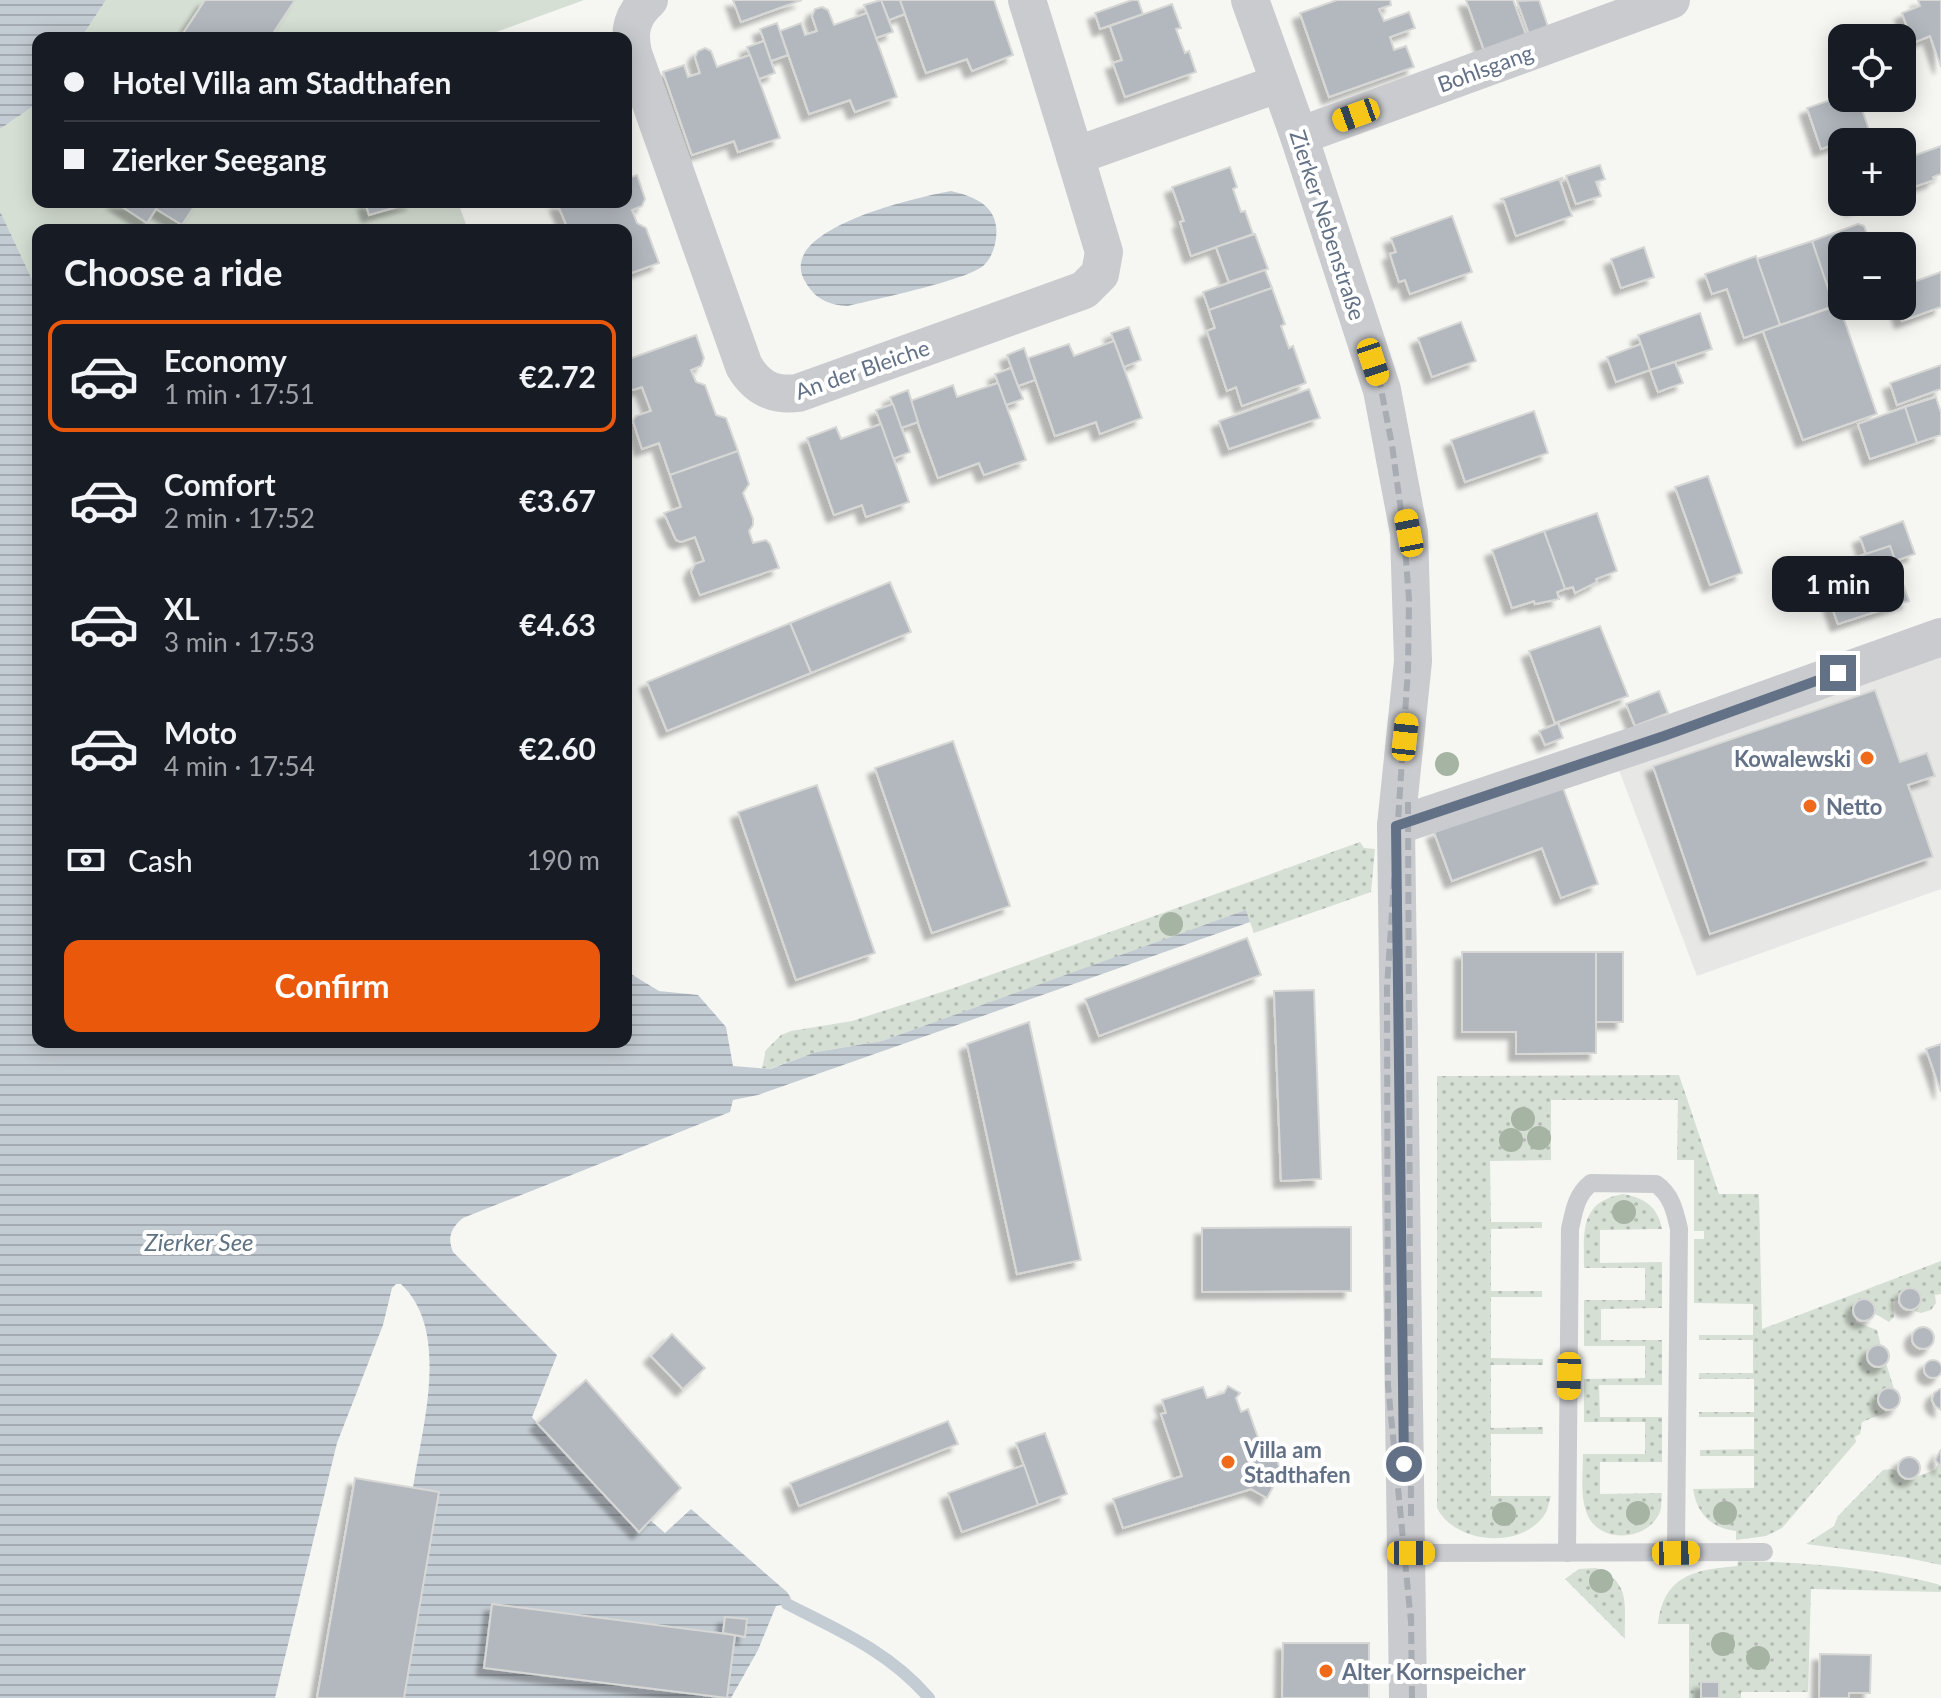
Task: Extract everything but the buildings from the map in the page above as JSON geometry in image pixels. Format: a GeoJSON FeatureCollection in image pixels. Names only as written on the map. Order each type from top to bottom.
{"type":"FeatureCollection","features":[{"type":"Feature","properties":{"kind":"street","name":"An der Bleiche"},"geometry":{"type":"LineString","coordinates":[[631,32],[640,9],[649,0]]}},
{"type":"Feature","properties":{"kind":"street","name":"An der Bleiche"},"geometry":{"type":"LineString","coordinates":[[632,42],[633,53],[744,366],[760,387],[772,393],[798,393],[1084,290],[1100,274],[1104,252],[1027,0]]}},
{"type":"Feature","properties":{"kind":"street","name":"Zierker Nebenstraße"},"geometry":{"type":"LineString","coordinates":[[1250,0],[1299,136],[1382,390],[1409,533],[1413,661],[1396,826],[1408,1698]]}},
{"type":"Feature","properties":{"kind":"street","name":"Bohlsgang"},"geometry":{"type":"LineString","coordinates":[[1299,136],[1671,0]]}},
{"type":"Feature","properties":{"kind":"street"},"geometry":{"type":"LineString","coordinates":[[1075,156],[1280,83]]}},
{"type":"Feature","properties":{"kind":"street"},"geometry":{"type":"LineString","coordinates":[[1396,826],[1664,736],[1941,637]]}},
{"type":"Feature","properties":{"kind":"lane"},"geometry":{"type":"LineString","coordinates":[[1567,1553],[1570,1229],[1578,1199],[1591,1183],[1656,1184],[1665,1190],[1679,1229],[1676,1553]]}},
{"type":"Feature","properties":{"kind":"lane"},"geometry":{"type":"LineString","coordinates":[[1405,1553],[1764,1552]]}},
{"type":"Feature","properties":{"kind":"shaded area"},"geometry":{"type":"Polygon","coordinates":[[[106,0],[584,0],[496,32],[85,32],[106,0]]]}},
{"type":"Feature","properties":{"kind":"shaded area"},"geometry":{"type":"Polygon","coordinates":[[[32,107],[32,208],[460,208],[466,224],[32,224],[32,279],[0,211],[0,129],[32,107]]]}},
{"type":"Feature","properties":{"kind":"shaded area"},"geometry":{"type":"Polygon","coordinates":[[[1941,647],[1941,889],[1697,976],[1617,765],[1941,647]]]}},
{"type":"Feature","properties":{"kind":"shaded area"},"geometry":{"type":"Polygon","coordinates":[[[1360,842],[1364,848],[1375,849],[1371,892],[1254,933],[1246,911],[882,1041],[816,1052],[769,1069],[762,1068],[766,1050],[781,1035],[791,1031],[852,1021],[951,989],[1360,842]]]}},
{"type":"Feature","properties":{"kind":"shaded area"},"geometry":{"type":"Polygon","coordinates":[[[1679,1075],[1719,1194],[1759,1194],[1762,1329],[1941,1261],[1941,1294],[1935,1295],[1936,1303],[1931,1310],[1921,1313],[1910,1310],[1919,1306],[1921,1299],[1919,1293],[1910,1288],[1893,1302],[1894,1317],[1889,1322],[1874,1313],[1869,1301],[1860,1300],[1853,1307],[1856,1322],[1877,1330],[1881,1346],[1872,1348],[1867,1356],[1874,1367],[1886,1363],[1894,1389],[1884,1390],[1879,1396],[1885,1413],[1862,1422],[1856,1442],[1782,1528],[1766,1536],[1736,1540],[1736,1531],[1712,1523],[1698,1506],[1693,1489],[1754,1488],[1754,1456],[1700,1456],[1700,1450],[1754,1449],[1754,1417],[1699,1417],[1699,1412],[1754,1412],[1754,1379],[1699,1379],[1699,1373],[1753,1373],[1753,1340],[1699,1340],[1699,1335],[1753,1335],[1753,1304],[1694,1303],[1694,1239],[1704,1239],[1704,1231],[1694,1231],[1694,1160],[1677,1160],[1678,1100],[1551,1100],[1551,1160],[1490,1161],[1491,1222],[1542,1222],[1542,1228],[1491,1229],[1491,1291],[1542,1291],[1542,1297],[1491,1297],[1491,1358],[1543,1359],[1543,1365],[1491,1365],[1491,1428],[1543,1427],[1543,1434],[1491,1434],[1491,1496],[1551,1496],[1545,1514],[1534,1526],[1521,1533],[1489,1538],[1458,1529],[1437,1508],[1437,1076],[1679,1075]]]}},
{"type":"Feature","properties":{"kind":"shaded area"},"geometry":{"type":"Polygon","coordinates":[[[1623,1194],[1638,1198],[1654,1209],[1662,1229],[1600,1230],[1600,1263],[1662,1262],[1662,1308],[1601,1309],[1601,1340],[1662,1340],[1662,1385],[1599,1385],[1600,1417],[1662,1417],[1662,1462],[1600,1462],[1600,1494],[1662,1493],[1661,1510],[1653,1522],[1644,1530],[1622,1536],[1610,1534],[1592,1522],[1584,1504],[1582,1483],[1583,1454],[1645,1454],[1645,1422],[1584,1422],[1584,1379],[1645,1378],[1645,1346],[1584,1346],[1584,1300],[1645,1300],[1645,1268],[1584,1268],[1585,1231],[1591,1211],[1609,1198],[1623,1194]]]}},
{"type":"Feature","properties":{"kind":"shaded area"},"geometry":{"type":"Polygon","coordinates":[[[1938,1464],[1941,1467],[1941,1565],[1806,1544],[1834,1526],[1838,1516],[1883,1470],[1893,1469],[1910,1479],[1935,1470],[1938,1464]]]}},
{"type":"Feature","properties":{"kind":"shaded area"},"geometry":{"type":"Polygon","coordinates":[[[1738,1561],[1863,1570],[1937,1584],[1941,1586],[1941,1592],[1811,1589],[1808,1692],[1741,1692],[1741,1698],[1689,1698],[1689,1624],[1658,1624],[1661,1608],[1674,1585],[1684,1578],[1707,1570],[1737,1566],[1738,1561]]]}},
{"type":"Feature","properties":{"kind":"shaded area"},"geometry":{"type":"Polygon","coordinates":[[[1596,1568],[1616,1580],[1621,1588],[1625,1606],[1625,1639],[1565,1579],[1579,1569],[1596,1568]]]}},
{"type":"Feature","properties":{"kind":"water"},"geometry":{"type":"Polygon","coordinates":[[[0,0],[106,0],[85,32],[32,32],[32,107],[0,129],[0,0]]]}},
{"type":"Feature","properties":{"kind":"water"},"geometry":{"type":"Polygon","coordinates":[[[951,191],[980,202],[994,218],[995,242],[990,258],[983,266],[939,283],[848,306],[824,300],[814,294],[806,283],[801,264],[809,247],[828,232],[882,209],[951,191]]]}},
{"type":"Feature","properties":{"kind":"water","name":"Zierker See"},"geometry":{"type":"Polygon","coordinates":[[[0,211],[32,279],[32,1048],[632,1048],[632,975],[659,991],[698,995],[726,1027],[733,1066],[770,1069],[816,1052],[882,1041],[1246,910],[1250,922],[758,1095],[733,1100],[730,1112],[463,1218],[453,1229],[450,1242],[453,1252],[557,1355],[532,1417],[537,1423],[638,1531],[650,1520],[665,1533],[691,1509],[791,1598],[787,1604],[776,1606],[758,1650],[731,1698],[404,1698],[439,1493],[413,1488],[426,1409],[429,1353],[425,1327],[416,1304],[401,1284],[396,1284],[337,1443],[275,1698],[0,1698],[0,211]]]}},
{"type":"Feature","properties":{"kind":"waterway"},"geometry":{"type":"LineString","coordinates":[[787,1604],[881,1655],[929,1698]]}},
{"type":"Feature","properties":{"kind":"railway"},"geometry":{"type":"LineString","coordinates":[[1375,358],[1392,445],[1409,600],[1408,669],[1387,988],[1388,1385],[1411,1622]]}},
{"type":"Feature","properties":{"kind":"railway"},"geometry":{"type":"LineString","coordinates":[[1408,802],[1411,1518]]}},
{"type":"Feature","properties":{"kind":"railway"},"geometry":{"type":"LineString","coordinates":[[1411,1614],[1412,1698]]}},
{"type":"Feature","properties":{"kind":"place","name":"Kowalewski"},"geometry":{"type":"Point","coordinates":[1867,758]}},
{"type":"Feature","properties":{"kind":"place","name":"Netto"},"geometry":{"type":"Point","coordinates":[1810,806]}},
{"type":"Feature","properties":{"kind":"place","name":"Villa am Stadthafen"},"geometry":{"type":"Point","coordinates":[1228,1462]}},
{"type":"Feature","properties":{"kind":"place","name":"Alter Kornspeicher"},"geometry":{"type":"Point","coordinates":[1326,1671]}},
{"type":"Feature","properties":{"kind":"route"},"geometry":{"type":"LineString","coordinates":[[1404,1464],[1396,826],[1664,736],[1838,673]]}}]}
